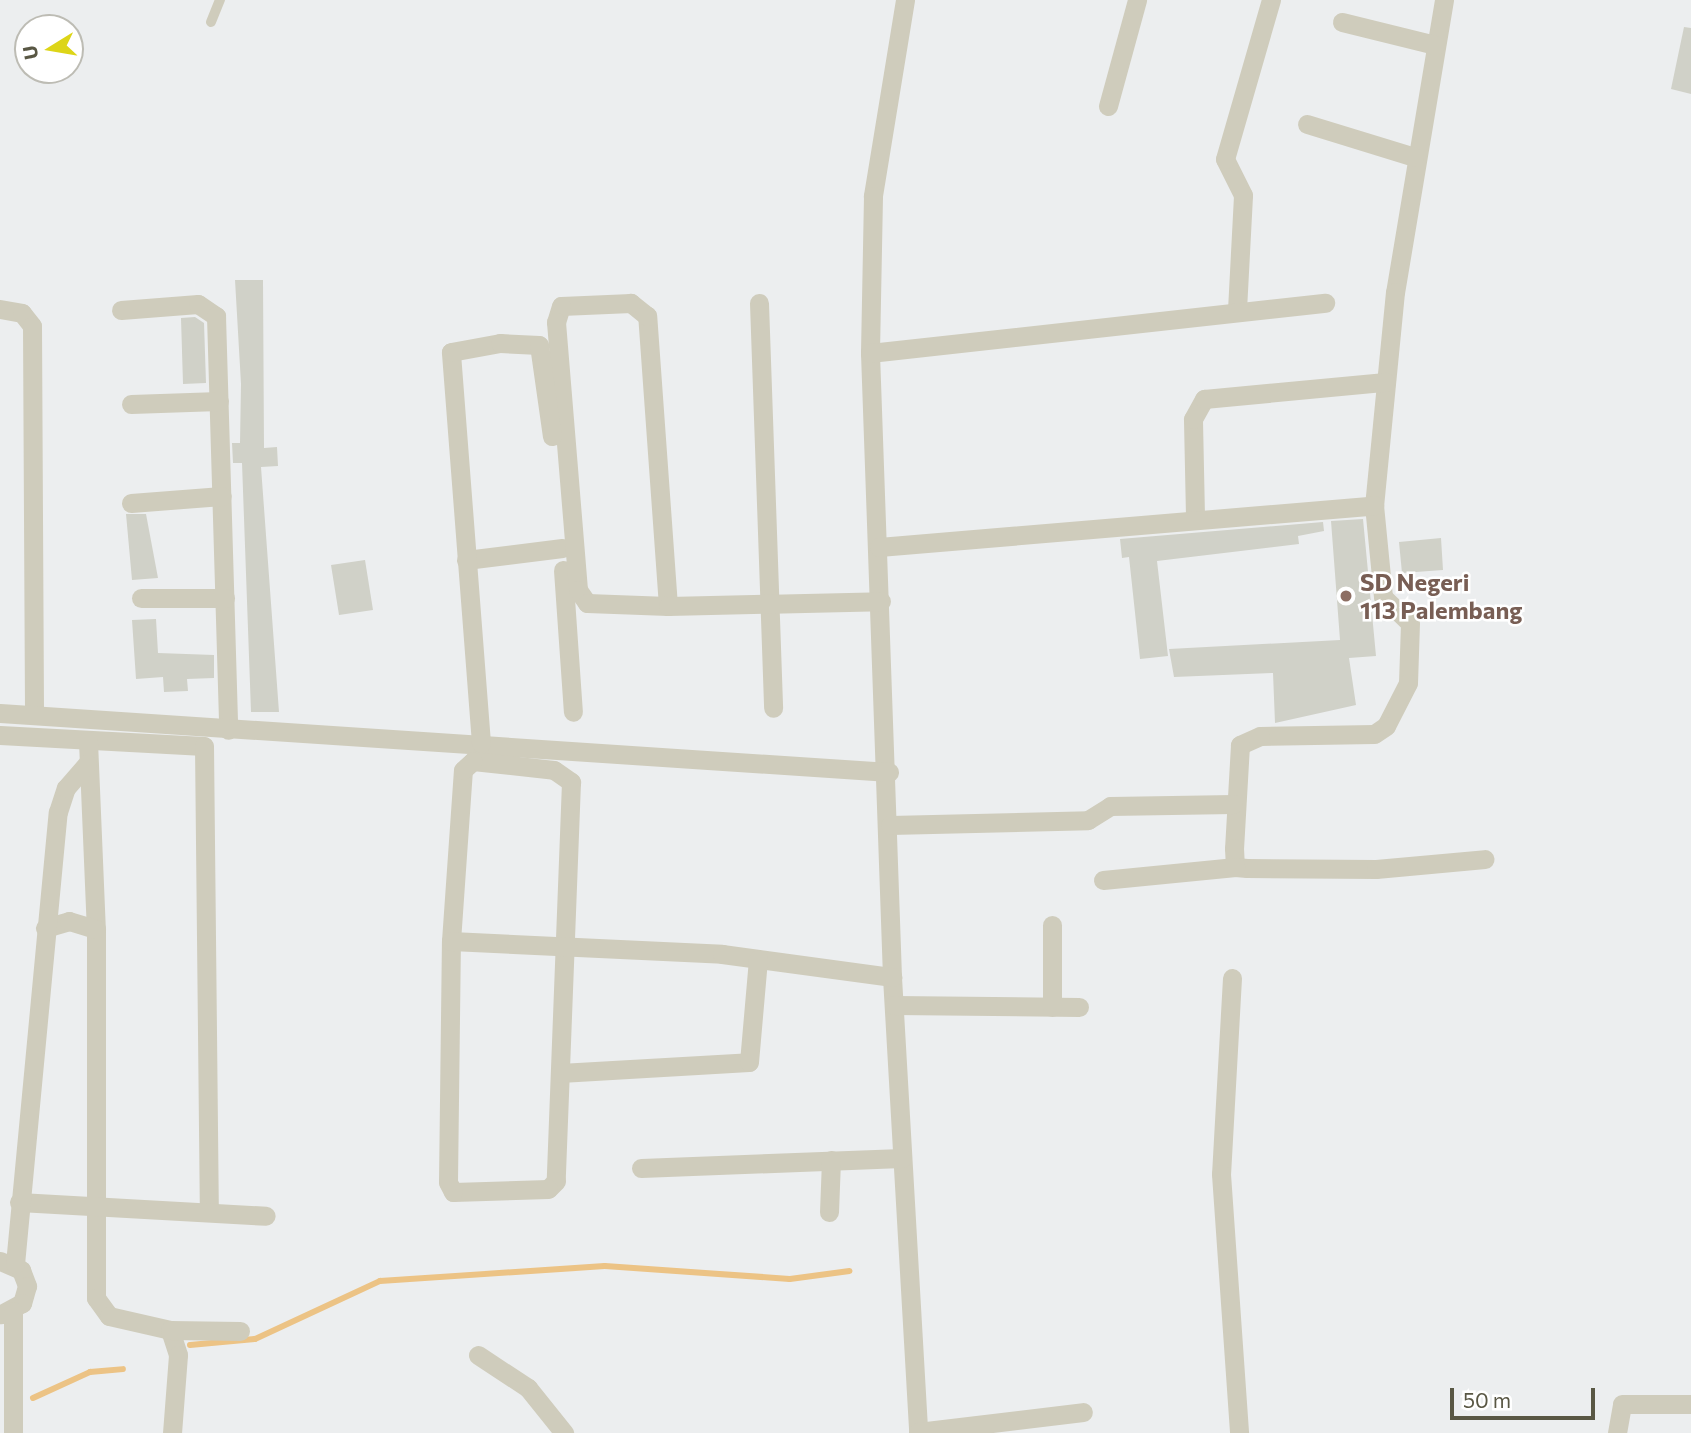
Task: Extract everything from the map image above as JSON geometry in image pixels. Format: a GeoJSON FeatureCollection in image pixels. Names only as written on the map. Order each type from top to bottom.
{"type":"FeatureCollection","features":[{"type":"Feature","properties":{"kind":"street"},"geometry":{"type":"LineString","coordinates":[[905,0],[873,196],[870,352],[889,772],[892,977],[918,1432],[1083,1412]]}},
{"type":"Feature","properties":{"kind":"street"},"geometry":{"type":"LineString","coordinates":[[1108,106],[1137,0]]}},
{"type":"Feature","properties":{"kind":"street"},"geometry":{"type":"LineString","coordinates":[[1237,310],[1243,195],[1225,159],[1271,0]]}},
{"type":"Feature","properties":{"kind":"street"},"geometry":{"type":"LineString","coordinates":[[1235,867],[1233,804],[1240,745],[1260,736],[1374,734],[1386,726],[1406,690],[1410,623],[1383,597],[1374,505],[1385,382],[1414,157],[1444,0]]}},
{"type":"Feature","properties":{"kind":"street"},"geometry":{"type":"LineString","coordinates":[[1342,22],[1435,45]]}},
{"type":"Feature","properties":{"kind":"street"},"geometry":{"type":"LineString","coordinates":[[1307,124],[1414,157]]}},
{"type":"Feature","properties":{"kind":"street"},"geometry":{"type":"LineString","coordinates":[[668,606],[647,316],[631,303],[561,306],[556,322],[578,590],[595,606],[668,606],[881,601]]}},
{"type":"Feature","properties":{"kind":"street"},"geometry":{"type":"LineString","coordinates":[[759,303],[773,604],[773,708]]}},
{"type":"Feature","properties":{"kind":"street"},"geometry":{"type":"LineString","coordinates":[[870,352],[1237,310],[1325,303]]}},
{"type":"Feature","properties":{"kind":"street"},"geometry":{"type":"LineString","coordinates":[[121,310],[198,304],[212,309],[219,401],[228,730]]}},
{"type":"Feature","properties":{"kind":"street"},"geometry":{"type":"LineString","coordinates":[[0,309],[22,313],[32,326],[34,715]]}},
{"type":"Feature","properties":{"kind":"street"},"geometry":{"type":"LineString","coordinates":[[481,743],[448,357],[456,349],[500,343],[544,349],[573,712]]}},
{"type":"Feature","properties":{"kind":"street"},"geometry":{"type":"LineString","coordinates":[[1195,516],[1193,419],[1204,399],[1385,382]]}},
{"type":"Feature","properties":{"kind":"street"},"geometry":{"type":"LineString","coordinates":[[131,404],[219,401]]}},
{"type":"Feature","properties":{"kind":"street"},"geometry":{"type":"LineString","coordinates":[[131,503],[222,496]]}},
{"type":"Feature","properties":{"kind":"street"},"geometry":{"type":"LineString","coordinates":[[879,547],[1195,516],[1374,505]]}},
{"type":"Feature","properties":{"kind":"street"},"geometry":{"type":"LineString","coordinates":[[466,561],[562,548]]}},
{"type":"Feature","properties":{"kind":"street"},"geometry":{"type":"LineString","coordinates":[[141,598],[225,598]]}},
{"type":"Feature","properties":{"kind":"street"},"geometry":{"type":"LineString","coordinates":[[0,713],[889,772]]}},
{"type":"Feature","properties":{"kind":"street"},"geometry":{"type":"LineString","coordinates":[[0,735],[204,746],[209,1210]]}},
{"type":"Feature","properties":{"kind":"street"},"geometry":{"type":"LineString","coordinates":[[88,741],[96,929],[97,1305],[109,1316],[170,1330],[240,1331]]}},
{"type":"Feature","properties":{"kind":"street"},"geometry":{"type":"LineString","coordinates":[[480,761],[554,770],[571,782],[562,944],[560,1073],[551,1188],[451,1190],[451,941],[463,770],[480,761]]}},
{"type":"Feature","properties":{"kind":"street"},"geometry":{"type":"LineString","coordinates":[[13,1433],[6,1312],[27,1286],[7,1262],[19,1202],[45,928],[61,800],[87,764]]}},
{"type":"Feature","properties":{"kind":"street"},"geometry":{"type":"LineString","coordinates":[[890,825],[1084,821],[1110,806],[1233,804]]}},
{"type":"Feature","properties":{"kind":"street"},"geometry":{"type":"LineString","coordinates":[[1103,880],[1235,867],[1376,869],[1485,859]]}},
{"type":"Feature","properties":{"kind":"street"},"geometry":{"type":"LineString","coordinates":[[45,928],[69,921],[96,929]]}},
{"type":"Feature","properties":{"kind":"street"},"geometry":{"type":"LineString","coordinates":[[1052,925],[1052,1007]]}},
{"type":"Feature","properties":{"kind":"street"},"geometry":{"type":"LineString","coordinates":[[451,941],[562,944],[758,959],[892,977]]}},
{"type":"Feature","properties":{"kind":"street"},"geometry":{"type":"LineString","coordinates":[[560,1073],[750,1062],[758,959]]}},
{"type":"Feature","properties":{"kind":"street"},"geometry":{"type":"LineString","coordinates":[[1232,978],[1221,1174],[1239,1433]]}},
{"type":"Feature","properties":{"kind":"street"},"geometry":{"type":"LineString","coordinates":[[894,1005],[1079,1007]]}},
{"type":"Feature","properties":{"kind":"street"},"geometry":{"type":"LineString","coordinates":[[640,1168],[902,1157]]}},
{"type":"Feature","properties":{"kind":"street"},"geometry":{"type":"LineString","coordinates":[[829,1212],[831,1160]]}},
{"type":"Feature","properties":{"kind":"street"},"geometry":{"type":"LineString","coordinates":[[19,1202],[209,1210],[266,1216]]}},
{"type":"Feature","properties":{"kind":"street"},"geometry":{"type":"LineString","coordinates":[[170,1330],[178,1355],[172,1433]]}},
{"type":"Feature","properties":{"kind":"street"},"geometry":{"type":"LineString","coordinates":[[478,1355],[528,1388],[564,1433]]}},
{"type":"Feature","properties":{"kind":"street"},"geometry":{"type":"LineString","coordinates":[[1617,1433],[1622,1404],[1691,1404]]}},
{"type":"Feature","properties":{"kind":"lane"},"geometry":{"type":"LineString","coordinates":[[211,22],[219,0]]}},
{"type":"Feature","properties":{"kind":"building"},"geometry":{"type":"Polygon","coordinates":[[[1684,27],[1691,28],[1691,94],[1671,89],[1684,27]]]}},
{"type":"Feature","properties":{"kind":"building"},"geometry":{"type":"Polygon","coordinates":[[[235,280],[263,280],[264,448],[277,447],[278,466],[261,467],[279,712],[251,712],[242,463],[233,463],[232,443],[240,443],[241,384],[235,280]]]}},
{"type":"Feature","properties":{"kind":"building"},"geometry":{"type":"Polygon","coordinates":[[[195,317],[204,323],[206,383],[183,384],[181,318],[195,317]]]}},
{"type":"Feature","properties":{"kind":"building"},"geometry":{"type":"Polygon","coordinates":[[[126,514],[146,514],[158,578],[132,580],[126,514]]]}},
{"type":"Feature","properties":{"kind":"building"},"geometry":{"type":"Polygon","coordinates":[[[1363,519],[1376,656],[1349,658],[1356,705],[1275,723],[1273,673],[1174,677],[1169,649],[1340,640],[1331,521],[1363,519]]]}},
{"type":"Feature","properties":{"kind":"building"},"geometry":{"type":"Polygon","coordinates":[[[1323,522],[1324,531],[1298,536],[1299,544],[1157,561],[1168,656],[1140,659],[1129,557],[1122,558],[1120,539],[1323,522]]]}},
{"type":"Feature","properties":{"kind":"building"},"geometry":{"type":"Polygon","coordinates":[[[1441,538],[1443,570],[1402,573],[1399,542],[1441,538]]]}},
{"type":"Feature","properties":{"kind":"building"},"geometry":{"type":"Polygon","coordinates":[[[365,560],[373,610],[339,615],[331,565],[365,560]]]}},
{"type":"Feature","properties":{"kind":"building"},"geometry":{"type":"Polygon","coordinates":[[[156,619],[158,653],[214,655],[214,678],[187,679],[188,691],[164,692],[163,677],[136,679],[132,620],[156,619]]]}},
{"type":"Feature","properties":{"kind":"waterway"},"geometry":{"type":"LineString","coordinates":[[190,1345],[255,1339],[380,1281],[605,1266],[790,1279],[849,1271]]}},
{"type":"Feature","properties":{"kind":"waterway"},"geometry":{"type":"LineString","coordinates":[[33,1398],[90,1372],[123,1369]]}},
{"type":"Feature","properties":{"kind":"place","name":"SD Negeri 113 Palembang"},"geometry":{"type":"Point","coordinates":[1346,596]}}]}
